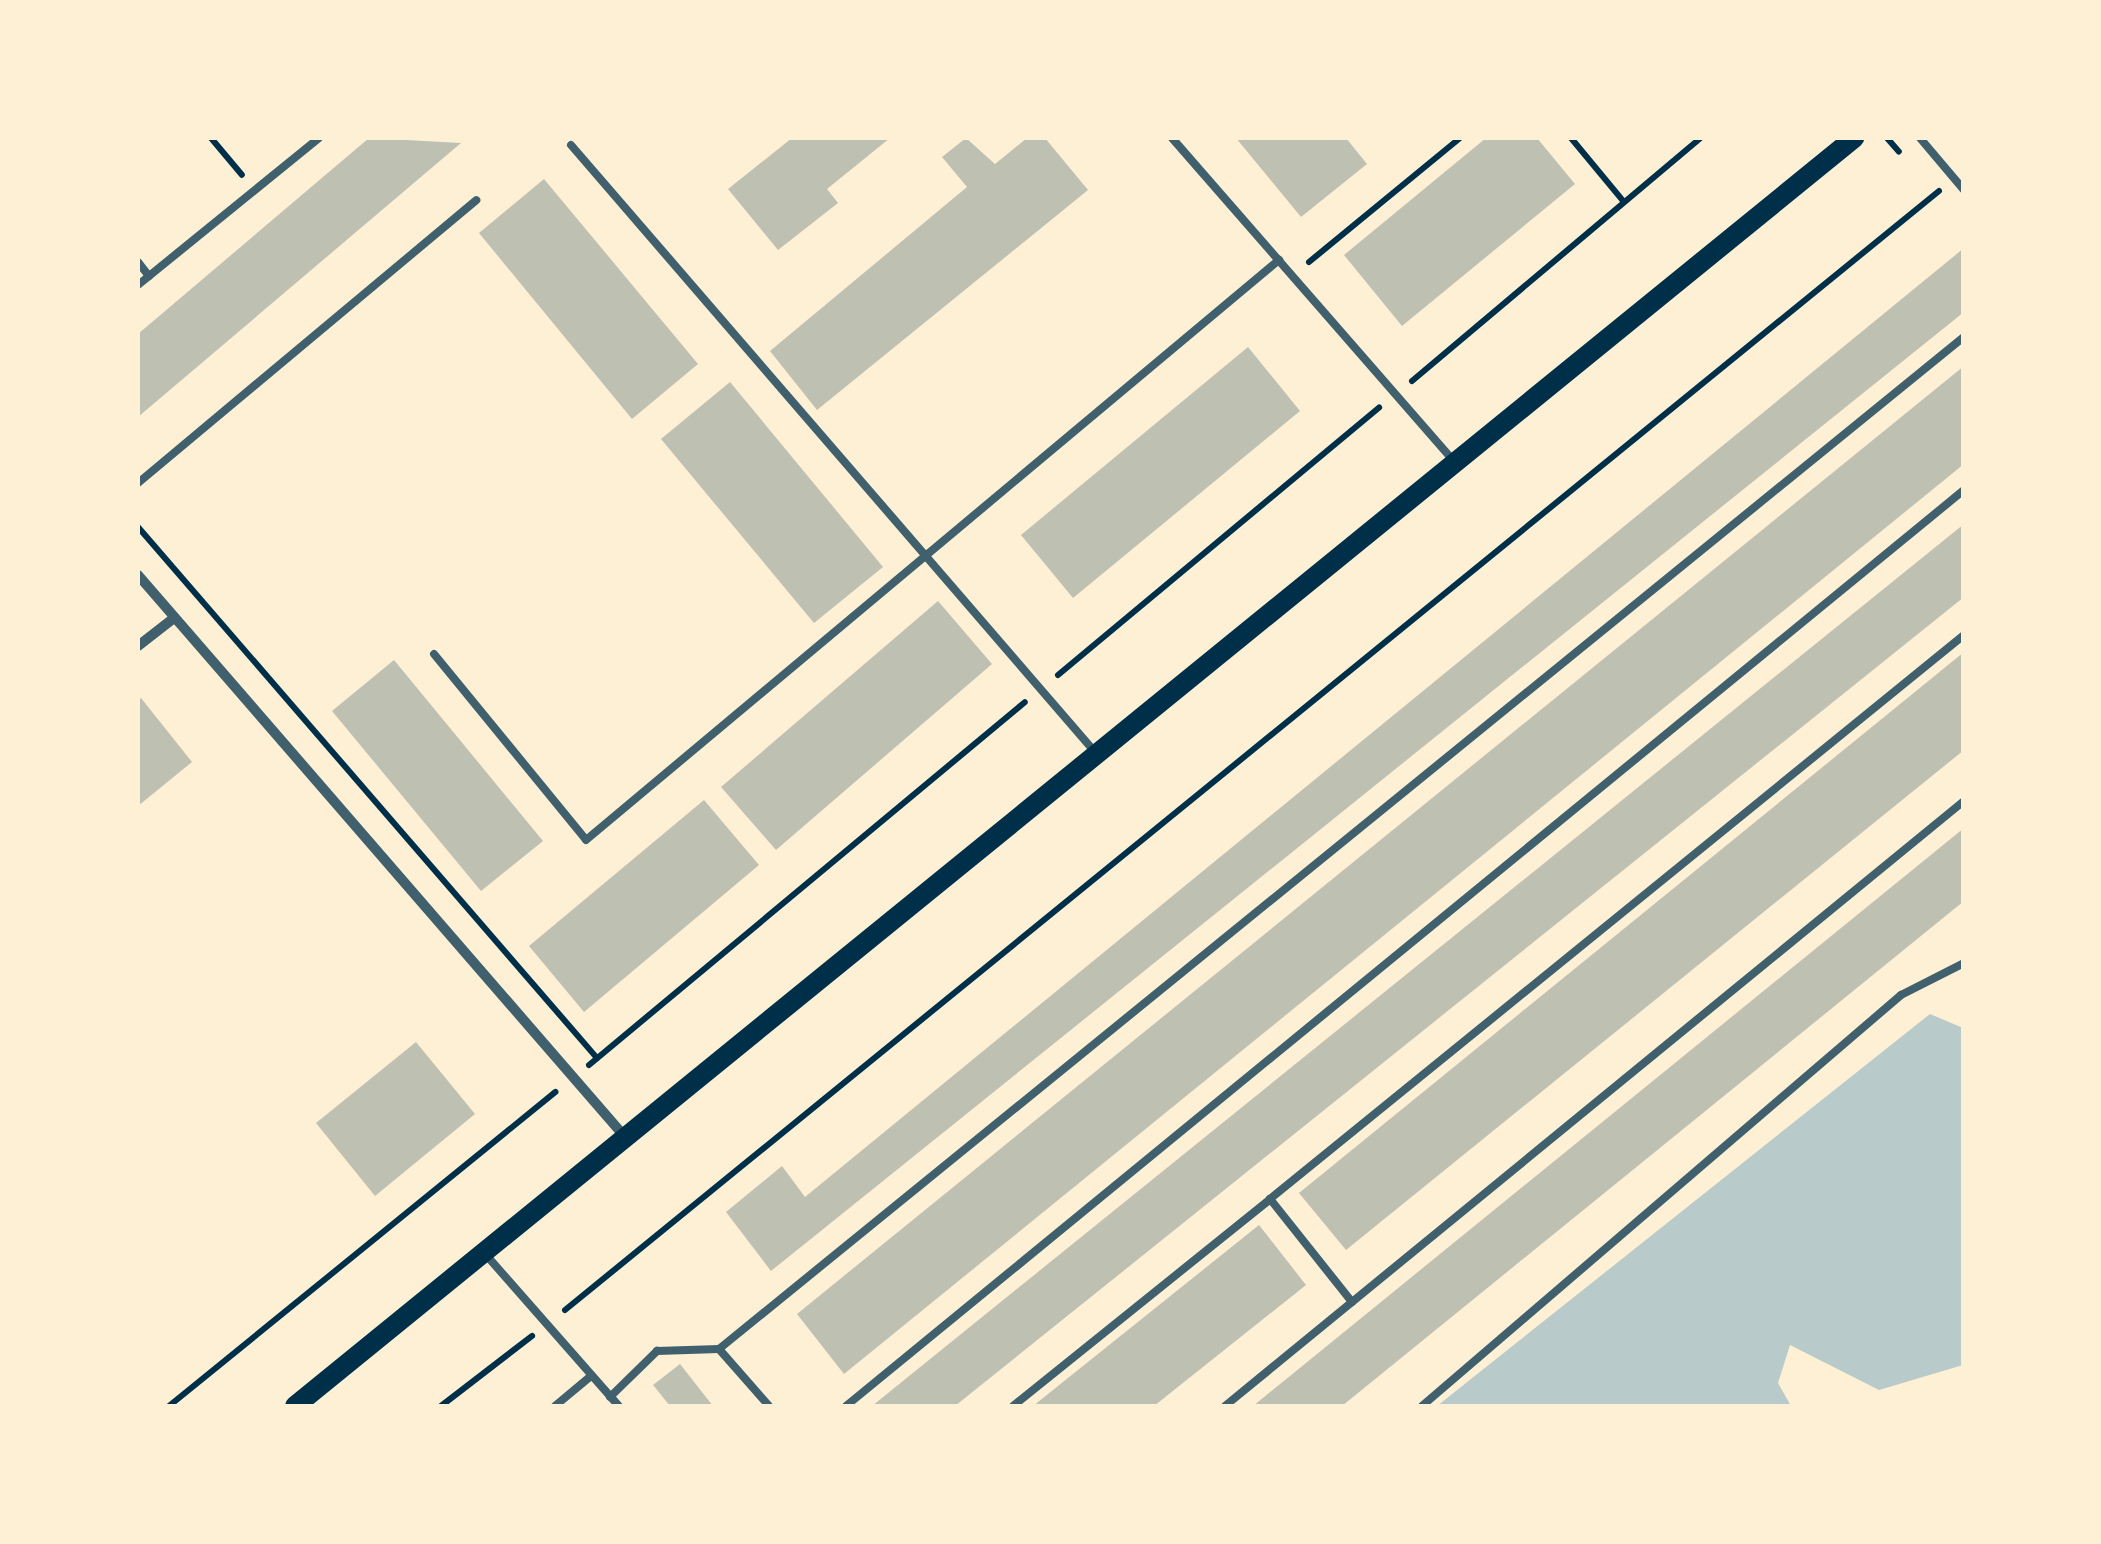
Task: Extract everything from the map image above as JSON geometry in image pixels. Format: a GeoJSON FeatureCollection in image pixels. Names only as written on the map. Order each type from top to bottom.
{"type":"FeatureCollection","features":[{"type":"Feature","properties":{"kind":"main road"},"geometry":{"type":"LineString","coordinates":[[295,1406],[1854,138]]}},
{"type":"Feature","properties":{"kind":"street"},"geometry":{"type":"LineString","coordinates":[[138,575],[625,1138]]}},
{"type":"Feature","properties":{"kind":"street"},"geometry":{"type":"LineString","coordinates":[[138,646],[174,618]]}},
{"type":"Feature","properties":{"kind":"lane"},"geometry":{"type":"LineString","coordinates":[[138,285],[318,138]]}},
{"type":"Feature","properties":{"kind":"lane"},"geometry":{"type":"LineString","coordinates":[[1172,138],[1455,462]]}},
{"type":"Feature","properties":{"kind":"lane"},"geometry":{"type":"LineString","coordinates":[[1920,138],[1964,190]]}},
{"type":"Feature","properties":{"kind":"lane"},"geometry":{"type":"LineString","coordinates":[[571,145],[1096,754]]}},
{"type":"Feature","properties":{"kind":"lane"},"geometry":{"type":"LineString","coordinates":[[138,483],[476,200]]}},
{"type":"Feature","properties":{"kind":"lane"},"geometry":{"type":"LineString","coordinates":[[434,654],[586,840],[1279,260]]}},
{"type":"Feature","properties":{"kind":"lane"},"geometry":{"type":"LineString","coordinates":[[138,262],[149,276]]}},
{"type":"Feature","properties":{"kind":"lane"},"geometry":{"type":"LineString","coordinates":[[610,1397],[657,1351],[718,1349],[1964,337]]}},
{"type":"Feature","properties":{"kind":"lane"},"geometry":{"type":"LineString","coordinates":[[846,1406],[1964,490]]}},
{"type":"Feature","properties":{"kind":"lane"},"geometry":{"type":"LineString","coordinates":[[1013,1406],[1964,635]]}},
{"type":"Feature","properties":{"kind":"lane"},"geometry":{"type":"LineString","coordinates":[[1225,1406],[1964,801]]}},
{"type":"Feature","properties":{"kind":"lane"},"geometry":{"type":"LineString","coordinates":[[1422,1406],[1901,995],[1964,963]]}},
{"type":"Feature","properties":{"kind":"lane"},"geometry":{"type":"LineString","coordinates":[[1270,1199],[1352,1302]]}},
{"type":"Feature","properties":{"kind":"lane"},"geometry":{"type":"LineString","coordinates":[[484,1253],[619,1406]]}},
{"type":"Feature","properties":{"kind":"lane"},"geometry":{"type":"LineString","coordinates":[[718,1349],[770,1406]]}},
{"type":"Feature","properties":{"kind":"lane"},"geometry":{"type":"LineString","coordinates":[[554,1406],[591,1376]]}},
{"type":"Feature","properties":{"kind":"path"},"geometry":{"type":"LineString","coordinates":[[211,138],[255,190]]}},
{"type":"Feature","properties":{"kind":"path"},"geometry":{"type":"LineString","coordinates":[[1293,276],[1460,138]]}},
{"type":"Feature","properties":{"kind":"path"},"geometry":{"type":"LineString","coordinates":[[1571,138],[1624,202]]}},
{"type":"Feature","properties":{"kind":"path"},"geometry":{"type":"LineString","coordinates":[[169,1406],[573,1078],[1701,138]]}},
{"type":"Feature","properties":{"kind":"path"},"geometry":{"type":"LineString","coordinates":[[441,1406],[546,1325],[1954,178]]}},
{"type":"Feature","properties":{"kind":"path"},"geometry":{"type":"LineString","coordinates":[[138,528],[597,1058]]}},
{"type":"Feature","properties":{"kind":"shaded area"},"geometry":{"type":"Polygon","coordinates":[[[1930,1014],[1963,1028],[1963,1365],[1879,1390],[1790,1345],[1778,1383],[1791,1406],[1437,1406],[1930,1014]]]}},
{"type":"Feature","properties":{"kind":"building"},"geometry":{"type":"Polygon","coordinates":[[[369,138],[461,143],[138,417],[138,334],[369,138]]]}},
{"type":"Feature","properties":{"kind":"building"},"geometry":{"type":"Polygon","coordinates":[[[792,138],[890,138],[827,189],[838,203],[778,250],[728,189],[792,138]]]}},
{"type":"Feature","properties":{"kind":"building"},"geometry":{"type":"Polygon","coordinates":[[[966,138],[995,164],[1027,138],[1045,138],[1088,190],[817,410],[770,351],[967,187],[942,157],[966,138]]]}},
{"type":"Feature","properties":{"kind":"building"},"geometry":{"type":"Polygon","coordinates":[[[1236,138],[1346,138],[1367,164],[1301,217],[1236,138]]]}},
{"type":"Feature","properties":{"kind":"building"},"geometry":{"type":"Polygon","coordinates":[[[1486,138],[1537,138],[1575,184],[1402,326],[1344,255],[1486,138]]]}},
{"type":"Feature","properties":{"kind":"building"},"geometry":{"type":"Polygon","coordinates":[[[544,179],[698,364],[632,419],[479,233],[544,179]]]}},
{"type":"Feature","properties":{"kind":"building"},"geometry":{"type":"Polygon","coordinates":[[[1964,248],[1964,312],[771,1271],[726,1212],[782,1166],[805,1197],[1964,248]]]}},
{"type":"Feature","properties":{"kind":"building"},"geometry":{"type":"Polygon","coordinates":[[[1248,347],[1300,411],[1073,598],[1021,535],[1248,347]]]}},
{"type":"Feature","properties":{"kind":"building"},"geometry":{"type":"Polygon","coordinates":[[[1964,366],[1964,464],[844,1374],[797,1314],[1964,366]]]}},
{"type":"Feature","properties":{"kind":"building"},"geometry":{"type":"Polygon","coordinates":[[[730,382],[883,567],[814,623],[661,439],[730,382]]]}},
{"type":"Feature","properties":{"kind":"building"},"geometry":{"type":"Polygon","coordinates":[[[1964,524],[1964,597],[955,1406],[872,1406],[1964,524]]]}},
{"type":"Feature","properties":{"kind":"building"},"geometry":{"type":"Polygon","coordinates":[[[938,601],[992,664],[776,850],[721,787],[938,601]]]}},
{"type":"Feature","properties":{"kind":"building"},"geometry":{"type":"Polygon","coordinates":[[[1964,652],[1964,750],[1346,1250],[1299,1193],[1964,652]]]}},
{"type":"Feature","properties":{"kind":"building"},"geometry":{"type":"Polygon","coordinates":[[[394,660],[543,841],[481,891],[332,711],[394,660]]]}},
{"type":"Feature","properties":{"kind":"building"},"geometry":{"type":"Polygon","coordinates":[[[141,698],[192,762],[138,806],[138,701],[141,698]]]}},
{"type":"Feature","properties":{"kind":"building"},"geometry":{"type":"Polygon","coordinates":[[[704,800],[759,865],[584,1012],[529,946],[704,800]]]}},
{"type":"Feature","properties":{"kind":"building"},"geometry":{"type":"Polygon","coordinates":[[[1964,828],[1964,901],[1342,1406],[1253,1406],[1964,828]]]}},
{"type":"Feature","properties":{"kind":"building"},"geometry":{"type":"Polygon","coordinates":[[[416,1042],[475,1114],[375,1196],[316,1123],[416,1042]]]}},
{"type":"Feature","properties":{"kind":"building"},"geometry":{"type":"Polygon","coordinates":[[[1259,1225],[1306,1285],[1154,1406],[1033,1406],[1259,1225]]]}},
{"type":"Feature","properties":{"kind":"building"},"geometry":{"type":"Polygon","coordinates":[[[680,1364],[713,1406],[670,1406],[653,1385],[680,1364]]]}}]}
